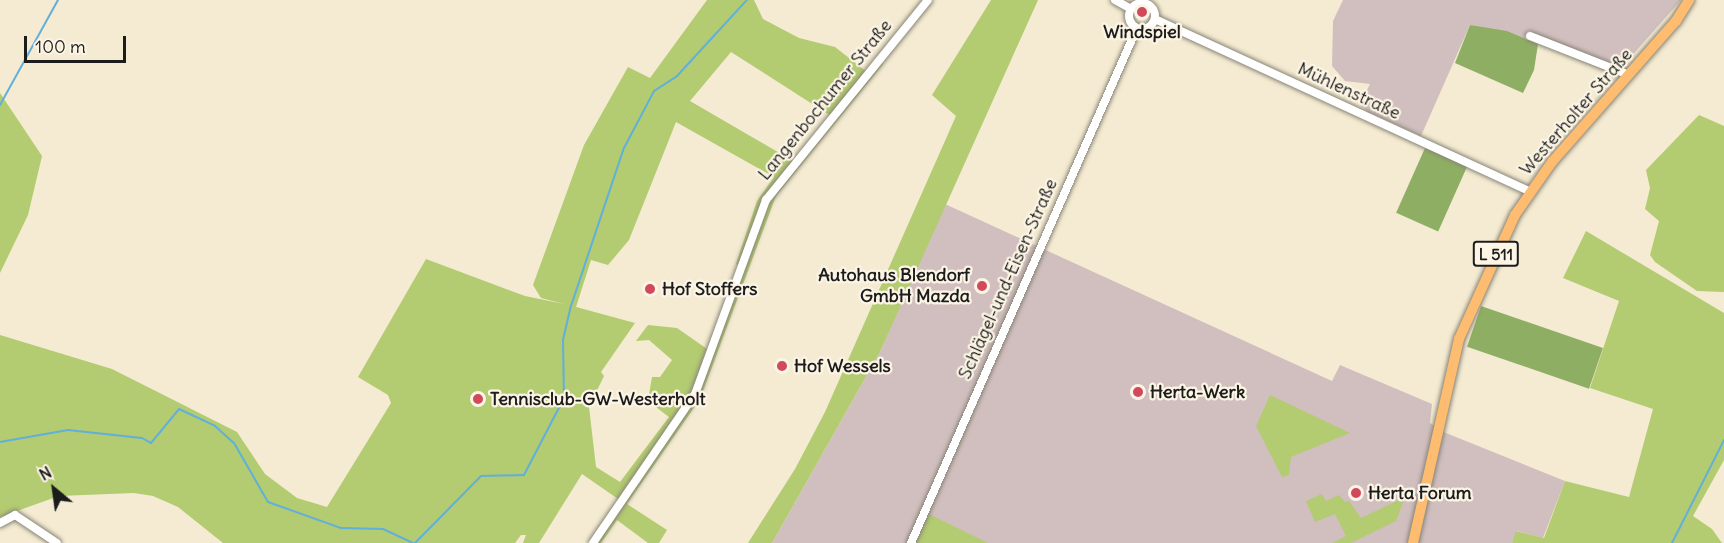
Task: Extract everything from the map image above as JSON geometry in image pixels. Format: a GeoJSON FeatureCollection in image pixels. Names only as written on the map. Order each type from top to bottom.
{"type":"FeatureCollection","features":[{"type":"Feature","properties":{"kind":"main road","name":"Westerholter Straße"},"geometry":{"type":"LineString","coordinates":[[1679,17],[1689,0]]}},
{"type":"Feature","properties":{"kind":"main road","name":"Westerholter Straße"},"geometry":{"type":"LineString","coordinates":[[1413,543],[1459,339],[1492,262],[1529,191],[1679,17],[1697,0]]}},
{"type":"Feature","properties":{"kind":"street","name":"Langenbochumer Straße"},"geometry":{"type":"LineString","coordinates":[[593,543],[695,394],[766,200],[928,0]]}},
{"type":"Feature","properties":{"kind":"street"},"geometry":{"type":"LineString","coordinates":[[1114,0],[1131,9]]}},
{"type":"Feature","properties":{"kind":"street"},"geometry":{"type":"LineString","coordinates":[[1148,2],[1154,10],[1155,19],[1148,28],[1137,28],[1129,20],[1131,9],[1148,2]]}},
{"type":"Feature","properties":{"kind":"street","name":"Mühlenstraße"},"geometry":{"type":"LineString","coordinates":[[1155,19],[1529,191]]}},
{"type":"Feature","properties":{"kind":"street","name":"Schlägel-und-Eisen-Straße"},"geometry":{"type":"LineString","coordinates":[[910,543],[1137,28]]}},
{"type":"Feature","properties":{"kind":"street"},"geometry":{"type":"LineString","coordinates":[[1530,36],[1629,75]]}},
{"type":"Feature","properties":{"kind":"street"},"geometry":{"type":"LineString","coordinates":[[0,523],[15,515],[57,543]]}},
{"type":"Feature","properties":{"kind":"shaded area"},"geometry":{"type":"Polygon","coordinates":[[[1343,0],[1681,0],[1615,75],[1532,40],[1470,25],[1421,136],[1368,112],[1360,104],[1370,84],[1345,81],[1332,66],[1333,21],[1343,0]]]}},
{"type":"Feature","properties":{"kind":"shaded area"},"geometry":{"type":"Polygon","coordinates":[[[945,204],[1332,381],[1340,365],[1432,404],[1430,423],[1446,433],[1565,481],[1543,538],[1517,531],[1512,543],[772,543],[880,352],[945,204]]]}},
{"type":"Feature","properties":{"kind":"green space"},"geometry":{"type":"Polygon","coordinates":[[[707,0],[754,0],[763,19],[799,38],[835,47],[867,72],[878,60],[883,64],[776,196],[700,399],[627,504],[667,530],[659,543],[648,543],[617,520],[601,543],[593,543],[621,501],[582,474],[539,543],[523,543],[526,535],[521,535],[515,543],[223,543],[178,507],[153,496],[134,493],[59,496],[0,517],[0,335],[112,369],[237,432],[265,474],[297,498],[327,507],[391,403],[388,395],[358,377],[426,259],[525,296],[564,304],[541,298],[533,285],[584,145],[628,67],[650,78],[707,0]],[[731,52],[690,101],[795,162],[831,116],[731,52]],[[676,122],[629,240],[608,265],[591,260],[576,307],[635,323],[601,372],[604,376],[589,407],[596,467],[620,482],[669,417],[648,401],[652,377],[660,377],[672,360],[649,340],[636,341],[648,325],[677,328],[710,351],[742,267],[736,264],[757,201],[774,177],[676,122]]]}},
{"type":"Feature","properties":{"kind":"green space"},"geometry":{"type":"Polygon","coordinates":[[[991,0],[1038,0],[880,352],[772,543],[748,543],[795,469],[825,412],[956,116],[932,95],[991,0]]]}},
{"type":"Feature","properties":{"kind":"green space"},"geometry":{"type":"Polygon","coordinates":[[[1470,25],[1507,31],[1538,44],[1534,70],[1523,93],[1455,63],[1470,25]]]}},
{"type":"Feature","properties":{"kind":"green space"},"geometry":{"type":"Polygon","coordinates":[[[0,93],[42,156],[28,215],[0,273],[0,93]]]}},
{"type":"Feature","properties":{"kind":"green space"},"geometry":{"type":"Polygon","coordinates":[[[1699,115],[1724,126],[1724,292],[1697,291],[1655,262],[1650,255],[1659,221],[1645,209],[1650,188],[1646,170],[1699,115]]]}},
{"type":"Feature","properties":{"kind":"green space"},"geometry":{"type":"Polygon","coordinates":[[[1425,148],[1467,167],[1438,232],[1396,213],[1425,148]]]}},
{"type":"Feature","properties":{"kind":"green space"},"geometry":{"type":"Polygon","coordinates":[[[1586,231],[1724,313],[1724,460],[1693,516],[1712,529],[1722,543],[1512,543],[1516,531],[1544,538],[1565,481],[1629,497],[1653,409],[1590,388],[1619,301],[1563,278],[1586,231]]]}},
{"type":"Feature","properties":{"kind":"green space"},"geometry":{"type":"Polygon","coordinates":[[[1481,306],[1603,348],[1589,389],[1467,347],[1481,306]]]}},
{"type":"Feature","properties":{"kind":"green space"},"geometry":{"type":"Polygon","coordinates":[[[1270,395],[1350,433],[1291,457],[1289,475],[1282,477],[1256,426],[1270,395]]]}},
{"type":"Feature","properties":{"kind":"green space"},"geometry":{"type":"Polygon","coordinates":[[[1322,494],[1326,501],[1339,495],[1345,502],[1349,501],[1361,518],[1405,497],[1396,521],[1351,543],[1332,543],[1346,536],[1335,514],[1315,522],[1306,501],[1322,494]]]}},
{"type":"Feature","properties":{"kind":"green space"},"geometry":{"type":"Polygon","coordinates":[[[929,514],[939,519],[988,543],[916,543],[929,514]]]}},
{"type":"Feature","properties":{"kind":"waterway"},"geometry":{"type":"LineString","coordinates":[[0,105],[58,0]]}},
{"type":"Feature","properties":{"kind":"waterway"},"geometry":{"type":"LineString","coordinates":[[415,543],[481,476],[524,475],[564,398],[563,340],[570,309],[624,148],[654,91],[677,76],[747,0]]}},
{"type":"Feature","properties":{"kind":"waterway"},"geometry":{"type":"LineString","coordinates":[[0,442],[68,430],[142,438],[151,443],[179,409],[215,426],[234,443],[268,502],[341,528],[383,529],[413,543]]}},
{"type":"Feature","properties":{"kind":"waterway"},"geometry":{"type":"LineString","coordinates":[[1672,543],[1724,440]]}},
{"type":"Feature","properties":{"kind":"place","name":"Windspiel"},"geometry":{"type":"Point","coordinates":[1142,12]}},
{"type":"Feature","properties":{"kind":"place","name":"Autohaus Blendorf GmbH Mazda"},"geometry":{"type":"Point","coordinates":[982,286]}},
{"type":"Feature","properties":{"kind":"place","name":"Hof Stoffers"},"geometry":{"type":"Point","coordinates":[650,289]}},
{"type":"Feature","properties":{"kind":"place","name":"Hof Wessels"},"geometry":{"type":"Point","coordinates":[782,366]}},
{"type":"Feature","properties":{"kind":"place","name":"Herta-Werk"},"geometry":{"type":"Point","coordinates":[1138,392]}},
{"type":"Feature","properties":{"kind":"place","name":"Tennisclub-GW-Westerholt"},"geometry":{"type":"Point","coordinates":[478,399]}},
{"type":"Feature","properties":{"kind":"place","name":"Herta Forum"},"geometry":{"type":"Point","coordinates":[1356,493]}}]}
